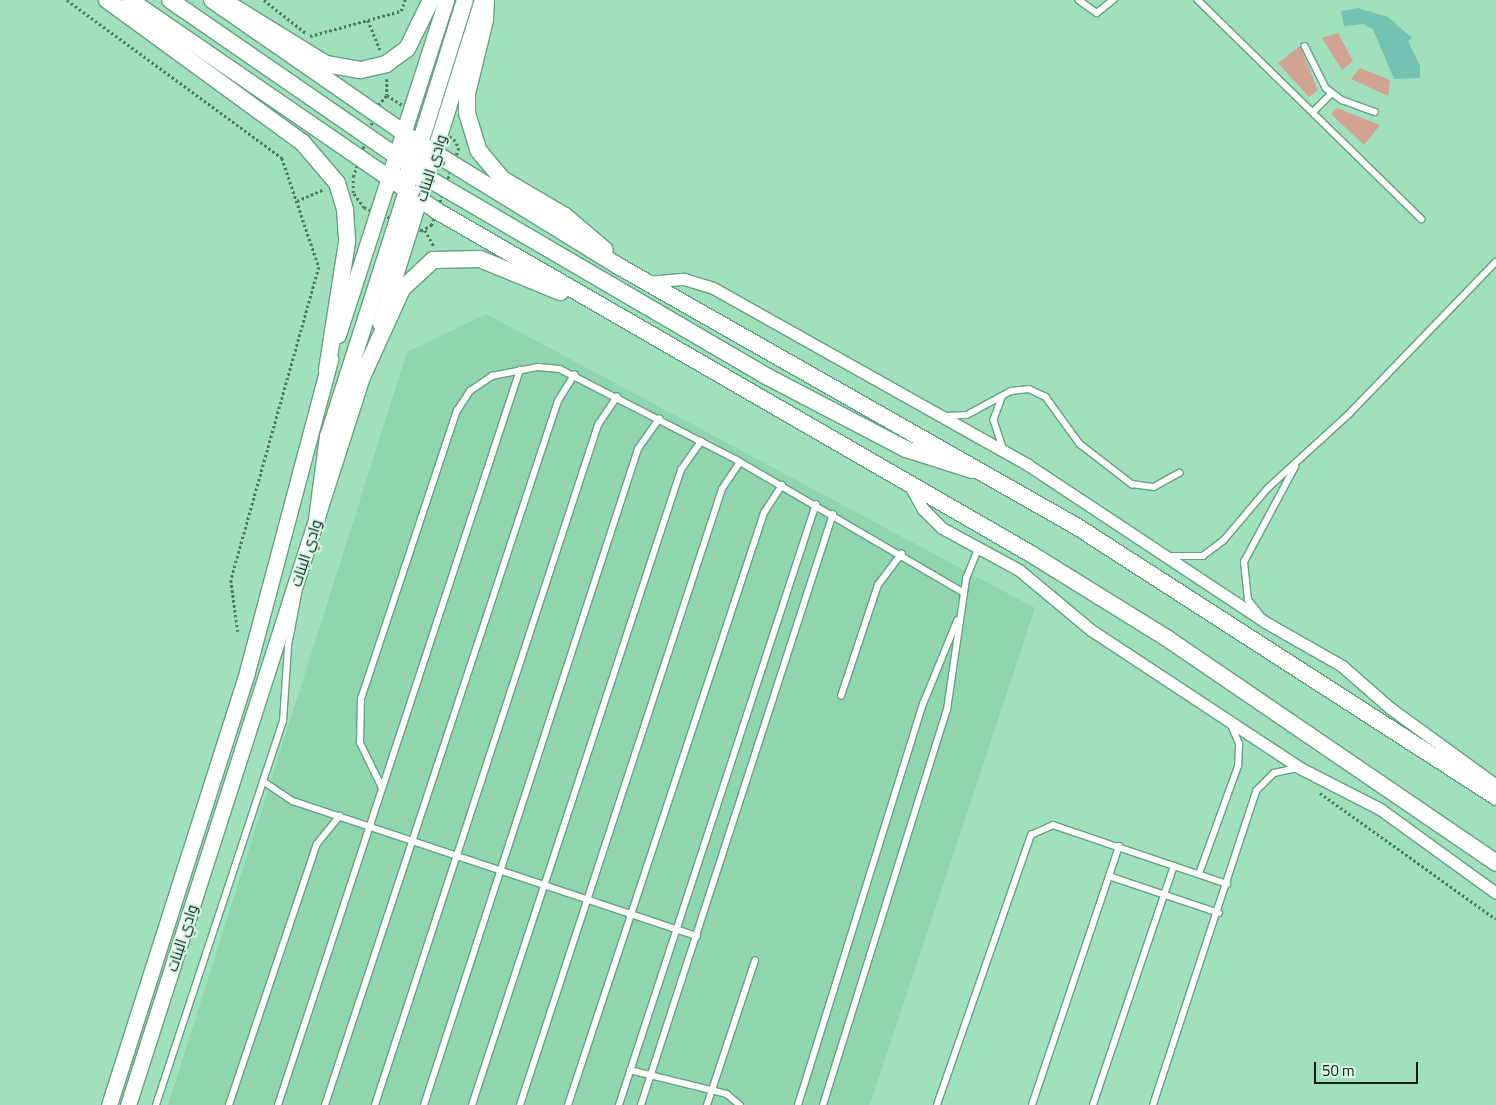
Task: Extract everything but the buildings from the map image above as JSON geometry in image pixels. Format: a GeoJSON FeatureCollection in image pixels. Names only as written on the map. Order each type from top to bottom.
{"type":"FeatureCollection","features":[{"type":"Feature","properties":{"kind":"main road"},"geometry":{"type":"LineString","coordinates":[[107,0],[302,142],[337,183],[345,210],[347,242],[327,370]]}},
{"type":"Feature","properties":{"kind":"main road"},"geometry":{"type":"LineString","coordinates":[[130,0],[421,200],[579,297],[908,482],[1168,639],[1435,819],[1496,863]]}},
{"type":"Feature","properties":{"kind":"main road"},"geometry":{"type":"LineString","coordinates":[[170,0],[412,167],[768,377],[906,449],[944,464],[984,472]]}},
{"type":"Feature","properties":{"kind":"main road"},"geometry":{"type":"LineString","coordinates":[[212,0],[420,144],[620,267],[984,472],[1171,584],[1496,797]]}},
{"type":"Feature","properties":{"kind":"main road"},"geometry":{"type":"LineString","coordinates":[[221,0],[242,8],[326,64],[361,70],[386,64],[415,39],[431,0]]}},
{"type":"Feature","properties":{"kind":"main road"},"geometry":{"type":"LineString","coordinates":[[317,519],[328,437],[407,191],[412,167],[465,0]]}},
{"type":"Feature","properties":{"kind":"main road"},"geometry":{"type":"LineString","coordinates":[[486,0],[485,20],[467,94],[469,123],[478,150],[502,179],[583,229],[620,267]]}},
{"type":"Feature","properties":{"kind":"main road"},"geometry":{"type":"LineString","coordinates":[[403,133],[421,200]]}},
{"type":"Feature","properties":{"kind":"main road"},"geometry":{"type":"LineString","coordinates":[[388,179],[436,153]]}},
{"type":"Feature","properties":{"kind":"main road"},"geometry":{"type":"LineString","coordinates":[[363,375],[402,289],[433,260],[480,259],[530,283],[579,297]]}},
{"type":"Feature","properties":{"kind":"main road"},"geometry":{"type":"LineString","coordinates":[[1435,819],[1496,850]]}},
{"type":"Feature","properties":{"kind":"street"},"geometry":{"type":"LineString","coordinates":[[403,133],[446,0]]}},
{"type":"Feature","properties":{"kind":"street","name":"وادي البنات"},"geometry":{"type":"LineString","coordinates":[[436,153],[482,0]]}},
{"type":"Feature","properties":{"kind":"street","name":"وادي البنات"},"geometry":{"type":"LineString","coordinates":[[109,1105],[247,672],[327,370],[388,179]]}},
{"type":"Feature","properties":{"kind":"street","name":"وادي البنات"},"geometry":{"type":"LineString","coordinates":[[128,1105],[421,200]]}},
{"type":"Feature","properties":{"kind":"street"},"geometry":{"type":"LineString","coordinates":[[647,282],[684,279],[713,288],[1009,454],[1266,622],[1361,679],[1390,708],[1496,785]]}},
{"type":"Feature","properties":{"kind":"street"},"geometry":{"type":"LineString","coordinates":[[908,482],[932,519],[978,549],[1019,570],[1078,621],[1229,723],[1310,774],[1380,809],[1496,893]]}},
{"type":"Feature","properties":{"kind":"lane"},"geometry":{"type":"LineString","coordinates":[[1078,0],[1097,14],[1113,0]]}},
{"type":"Feature","properties":{"kind":"lane"},"geometry":{"type":"LineString","coordinates":[[1198,0],[1314,111],[1422,219]]}},
{"type":"Feature","properties":{"kind":"lane"},"geometry":{"type":"LineString","coordinates":[[1305,46],[1332,93],[1375,112]]}},
{"type":"Feature","properties":{"kind":"lane"},"geometry":{"type":"LineString","coordinates":[[1314,111],[1332,93]]}},
{"type":"Feature","properties":{"kind":"lane"},"geometry":{"type":"LineString","coordinates":[[1161,553],[1189,558],[1210,552],[1496,262]]}},
{"type":"Feature","properties":{"kind":"lane"},"geometry":{"type":"LineString","coordinates":[[382,788],[358,735],[361,698],[457,411],[470,390],[484,380],[520,370],[553,367],[574,375],[782,485],[902,554],[963,592]]}},
{"type":"Feature","properties":{"kind":"lane"},"geometry":{"type":"LineString","coordinates":[[278,1105],[520,370]]}},
{"type":"Feature","properties":{"kind":"lane"},"geometry":{"type":"LineString","coordinates":[[325,1105],[414,841],[558,401],[574,375]]}},
{"type":"Feature","properties":{"kind":"lane"},"geometry":{"type":"LineString","coordinates":[[935,414],[967,415],[1020,389],[1046,397],[1075,439],[1132,484],[1154,487],[1179,473]]}},
{"type":"Feature","properties":{"kind":"lane"},"geometry":{"type":"LineString","coordinates":[[1003,396],[995,428],[1009,454]]}},
{"type":"Feature","properties":{"kind":"lane"},"geometry":{"type":"LineString","coordinates":[[375,1105],[598,425],[616,397]]}},
{"type":"Feature","properties":{"kind":"lane"},"geometry":{"type":"LineString","coordinates":[[424,1105],[638,449],[659,419]]}},
{"type":"Feature","properties":{"kind":"lane"},"geometry":{"type":"LineString","coordinates":[[472,1105],[681,470],[701,441]]}},
{"type":"Feature","properties":{"kind":"lane"},"geometry":{"type":"LineString","coordinates":[[520,1105],[722,489],[740,462]]}},
{"type":"Feature","properties":{"kind":"lane"},"geometry":{"type":"LineString","coordinates":[[1266,622],[1248,600],[1244,562],[1297,463]]}},
{"type":"Feature","properties":{"kind":"lane"},"geometry":{"type":"LineString","coordinates":[[568,1105],[764,513],[782,485]]}},
{"type":"Feature","properties":{"kind":"lane"},"geometry":{"type":"LineString","coordinates":[[618,1105],[816,504]]}},
{"type":"Feature","properties":{"kind":"lane"},"geometry":{"type":"LineString","coordinates":[[641,1105],[833,514]]}},
{"type":"Feature","properties":{"kind":"lane"},"geometry":{"type":"LineString","coordinates":[[823,1105],[947,710],[963,592],[978,549]]}},
{"type":"Feature","properties":{"kind":"lane"},"geometry":{"type":"LineString","coordinates":[[842,696],[878,585],[902,554]]}},
{"type":"Feature","properties":{"kind":"lane"},"geometry":{"type":"LineString","coordinates":[[156,1105],[286,708],[288,646],[299,574]]}},
{"type":"Feature","properties":{"kind":"lane"},"geometry":{"type":"LineString","coordinates":[[798,1105],[922,704],[960,613]]}},
{"type":"Feature","properties":{"kind":"lane"},"geometry":{"type":"LineString","coordinates":[[1199,874],[1238,766],[1238,744],[1229,723]]}},
{"type":"Feature","properties":{"kind":"lane"},"geometry":{"type":"LineString","coordinates":[[1153,1105],[1219,912],[1256,791],[1274,773],[1300,768]]}},
{"type":"Feature","properties":{"kind":"lane"},"geometry":{"type":"LineString","coordinates":[[263,781],[287,798],[697,936]]}},
{"type":"Feature","properties":{"kind":"lane"},"geometry":{"type":"LineString","coordinates":[[229,1105],[317,844],[340,816]]}},
{"type":"Feature","properties":{"kind":"lane"},"geometry":{"type":"LineString","coordinates":[[937,1105],[1031,835],[1053,825],[1227,884]]}},
{"type":"Feature","properties":{"kind":"lane"},"geometry":{"type":"LineString","coordinates":[[1032,1105],[1119,846]]}},
{"type":"Feature","properties":{"kind":"lane"},"geometry":{"type":"LineString","coordinates":[[1094,1105],[1174,866]]}},
{"type":"Feature","properties":{"kind":"lane"},"geometry":{"type":"LineString","coordinates":[[1109,876],[1219,912]]}},
{"type":"Feature","properties":{"kind":"lane"},"geometry":{"type":"LineString","coordinates":[[707,1105],[754,961]]}},
{"type":"Feature","properties":{"kind":"lane"},"geometry":{"type":"LineString","coordinates":[[630,1070],[712,1090],[740,1105]]}},
{"type":"Feature","properties":{"kind":"path"},"geometry":{"type":"LineString","coordinates":[[67,0],[282,158],[319,267],[231,580],[238,632]]}},
{"type":"Feature","properties":{"kind":"path"},"geometry":{"type":"LineString","coordinates":[[264,0],[311,36],[402,11],[405,0]]}},
{"type":"Feature","properties":{"kind":"path"},"geometry":{"type":"LineString","coordinates":[[368,20],[386,64]]}},
{"type":"Feature","properties":{"kind":"path"},"geometry":{"type":"LineString","coordinates":[[297,201],[337,183]]}},
{"type":"Feature","properties":{"kind":"path"},"geometry":{"type":"LineString","coordinates":[[1310,774],[1321,794],[1496,919]]}},
{"type":"Feature","properties":{"kind":"shaded area"},"geometry":{"type":"Polygon","coordinates":[[[1338,33],[1353,61],[1342,70],[1322,38],[1338,33]]]}},
{"type":"Feature","properties":{"kind":"shaded area"},"geometry":{"type":"Polygon","coordinates":[[[1300,46],[1318,90],[1309,97],[1278,63],[1300,46]]]}},
{"type":"Feature","properties":{"kind":"shaded area"},"geometry":{"type":"Polygon","coordinates":[[[1360,68],[1390,80],[1388,96],[1351,79],[1360,68]]]}},
{"type":"Feature","properties":{"kind":"shaded area"},"geometry":{"type":"Polygon","coordinates":[[[1337,108],[1380,125],[1364,145],[1331,114],[1337,108]]]}},
{"type":"Feature","properties":{"kind":"shaded area"},"geometry":{"type":"Polygon","coordinates":[[[486,314],[1035,608],[870,1105],[168,1105],[407,352],[486,314]]]}}]}
